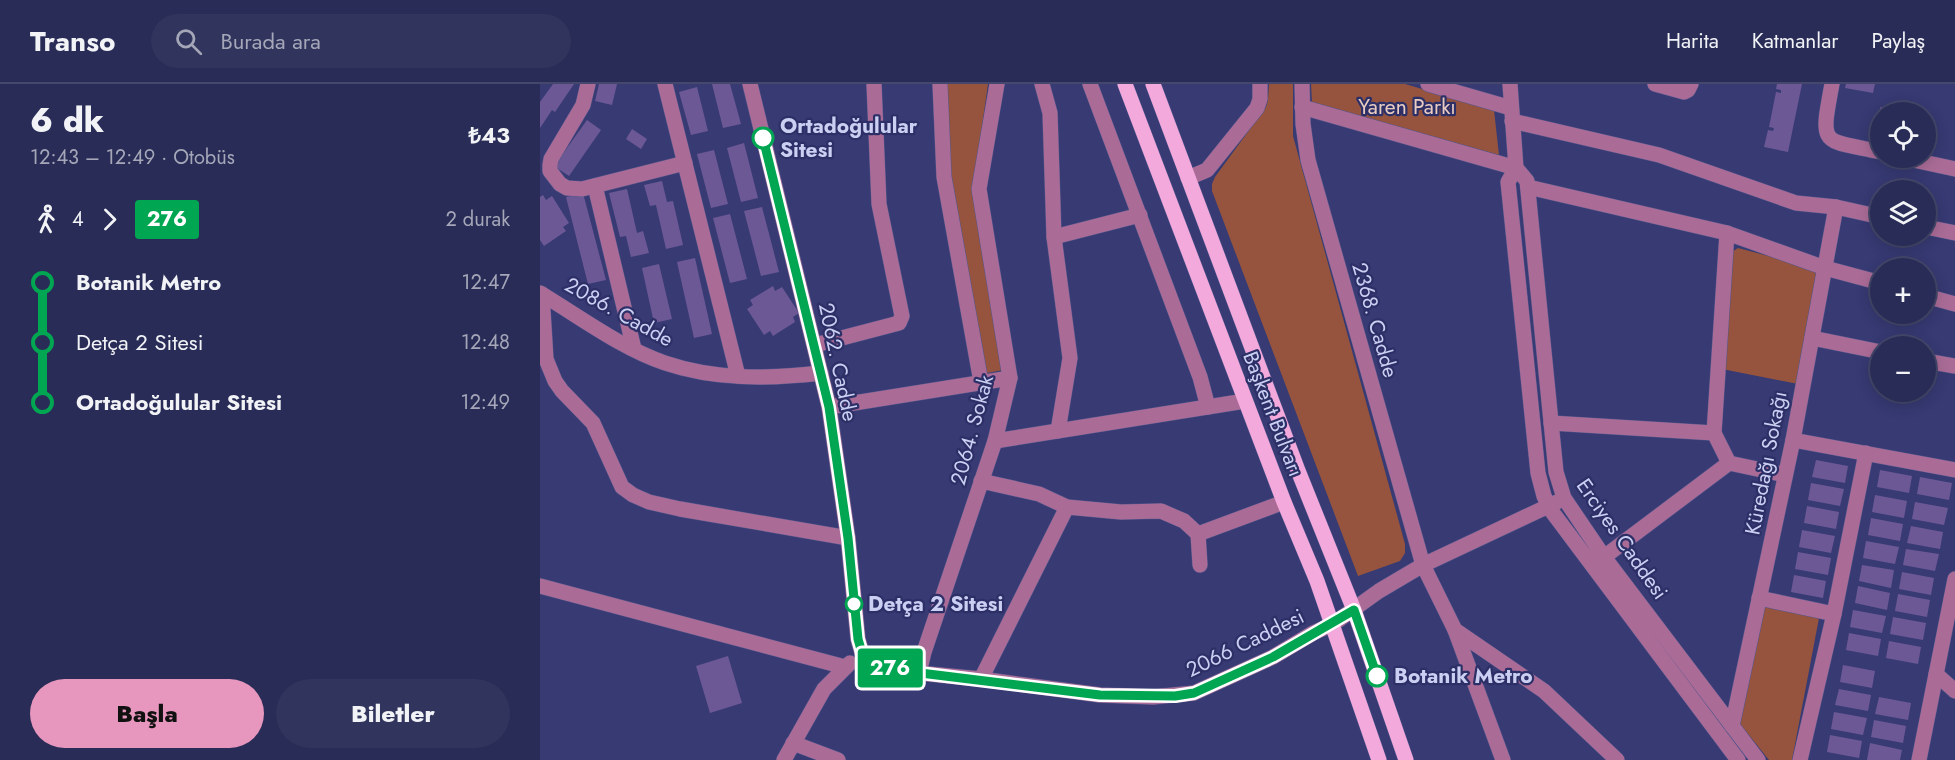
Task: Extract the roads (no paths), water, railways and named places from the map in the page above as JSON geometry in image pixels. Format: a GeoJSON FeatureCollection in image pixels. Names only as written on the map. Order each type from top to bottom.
{"type":"FeatureCollection","features":[{"type":"Feature","properties":{"kind":"main road","name":"Başkent Bulvarı"},"geometry":{"type":"LineString","coordinates":[[1125,84],[1284,502],[1317,581],[1380,760]]}},
{"type":"Feature","properties":{"kind":"main road","name":"Başkent Bulvarı"},"geometry":{"type":"LineString","coordinates":[[1153,84],[1297,468],[1354,610],[1406,760]]}},
{"type":"Feature","properties":{"kind":"street"},"geometry":{"type":"LineString","coordinates":[[588,84],[583,105],[551,159],[550,165],[554,177],[567,188],[582,189],[685,163]]}},
{"type":"Feature","properties":{"kind":"street"},"geometry":{"type":"LineString","coordinates":[[665,84],[738,376]]}},
{"type":"Feature","properties":{"kind":"street","name":"2062. Cadde"},"geometry":{"type":"LineString","coordinates":[[750,84],[829,407],[848,538],[858,639],[862,653]]}},
{"type":"Feature","properties":{"kind":"street"},"geometry":{"type":"LineString","coordinates":[[815,345],[899,323],[902,316],[879,204],[874,84]]}},
{"type":"Feature","properties":{"kind":"street"},"geometry":{"type":"LineString","coordinates":[[940,84],[945,177],[981,382]]}},
{"type":"Feature","properties":{"kind":"street","name":"2064. Sokak"},"geometry":{"type":"LineString","coordinates":[[919,673],[995,441],[1010,378],[979,189],[997,84]]}},
{"type":"Feature","properties":{"kind":"street"},"geometry":{"type":"LineString","coordinates":[[1042,84],[1050,113],[1054,237],[1070,358],[1058,431]]}},
{"type":"Feature","properties":{"kind":"street"},"geometry":{"type":"LineString","coordinates":[[1090,84],[1200,377],[1208,407]]}},
{"type":"Feature","properties":{"kind":"street"},"geometry":{"type":"LineString","coordinates":[[1188,178],[1208,170],[1257,108],[1260,99],[1260,84]]}},
{"type":"Feature","properties":{"kind":"street","name":"2368. Cadde"},"geometry":{"type":"LineString","coordinates":[[1302,84],[1306,144],[1314,182],[1423,565],[1455,630],[1503,760]]}},
{"type":"Feature","properties":{"kind":"street"},"geometry":{"type":"LineString","coordinates":[[1428,84],[1512,114],[1659,155],[1796,203],[1836,207],[1870,215]]}},
{"type":"Feature","properties":{"kind":"street","name":"Erciyes Caddesi"},"geometry":{"type":"LineString","coordinates":[[1509,84],[1516,168],[1508,182],[1541,487],[1548,506],[1733,757]]}},
{"type":"Feature","properties":{"kind":"street"},"geometry":{"type":"LineString","coordinates":[[1655,84],[1684,92],[1689,87]]}},
{"type":"Feature","properties":{"kind":"street"},"geometry":{"type":"LineString","coordinates":[[1832,84],[1824,124],[1826,135],[1834,142],[1870,150]]}},
{"type":"Feature","properties":{"kind":"street"},"geometry":{"type":"LineString","coordinates":[[1302,107],[1516,168]]}},
{"type":"Feature","properties":{"kind":"street"},"geometry":{"type":"LineString","coordinates":[[1936,165],[1955,169]]}},
{"type":"Feature","properties":{"kind":"street","name":"Erciyes Caddesi"},"geometry":{"type":"LineString","coordinates":[[1516,168],[1527,181],[1528,187],[1556,472],[1564,498],[1604,557],[1758,760]]}},
{"type":"Feature","properties":{"kind":"street"},"geometry":{"type":"LineString","coordinates":[[595,186],[634,349]]}},
{"type":"Feature","properties":{"kind":"street"},"geometry":{"type":"LineString","coordinates":[[1528,187],[1726,233],[1825,268],[1870,280]]}},
{"type":"Feature","properties":{"kind":"street","name":"Küredağı Sokağı"},"geometry":{"type":"LineString","coordinates":[[1732,726],[1793,440],[1836,207]]}},
{"type":"Feature","properties":{"kind":"street"},"geometry":{"type":"LineString","coordinates":[[1054,237],[1140,215]]}},
{"type":"Feature","properties":{"kind":"street"},"geometry":{"type":"LineString","coordinates":[[1936,229],[1955,233]]}},
{"type":"Feature","properties":{"kind":"street"},"geometry":{"type":"LineString","coordinates":[[1726,233],[1714,433],[1729,464]]}},
{"type":"Feature","properties":{"kind":"street"},"geometry":{"type":"LineString","coordinates":[[541,293],[546,359],[550,369],[562,391],[593,423],[622,487],[649,502],[680,509],[848,538]]}},
{"type":"Feature","properties":{"kind":"street","name":"2086. Cadde"},"geometry":{"type":"LineString","coordinates":[[541,293],[634,349],[664,363],[693,371],[738,376],[776,378],[821,373]]}},
{"type":"Feature","properties":{"kind":"street"},"geometry":{"type":"LineString","coordinates":[[1936,299],[1955,304]]}},
{"type":"Feature","properties":{"kind":"street"},"geometry":{"type":"LineString","coordinates":[[1812,339],[1870,350]]}},
{"type":"Feature","properties":{"kind":"street"},"geometry":{"type":"LineString","coordinates":[[1936,363],[1955,366]]}},
{"type":"Feature","properties":{"kind":"street"},"geometry":{"type":"LineString","coordinates":[[829,407],[1010,378]]}},
{"type":"Feature","properties":{"kind":"street"},"geometry":{"type":"LineString","coordinates":[[995,441],[1245,401]]}},
{"type":"Feature","properties":{"kind":"street"},"geometry":{"type":"LineString","coordinates":[[1551,423],[1714,433]]}},
{"type":"Feature","properties":{"kind":"street"},"geometry":{"type":"LineString","coordinates":[[1793,440],[1955,470]]}},
{"type":"Feature","properties":{"kind":"street"},"geometry":{"type":"LineString","coordinates":[[1800,760],[1834,614],[1866,453]]}},
{"type":"Feature","properties":{"kind":"street"},"geometry":{"type":"LineString","coordinates":[[1604,557],[1729,464],[1785,475]]}},
{"type":"Feature","properties":{"kind":"street"},"geometry":{"type":"LineString","coordinates":[[981,481],[1039,494],[1067,507],[1121,512],[1161,510],[1184,521],[1198,534],[1200,565]]}},
{"type":"Feature","properties":{"kind":"street","name":"2066 Caddesi"},"geometry":{"type":"LineString","coordinates":[[862,653],[874,663],[887,668],[1100,695],[1175,696],[1194,693],[1273,657],[1312,633],[1333,624],[1379,591],[1423,565],[1564,498]]}},
{"type":"Feature","properties":{"kind":"street"},"geometry":{"type":"LineString","coordinates":[[1198,534],[1284,502]]}},
{"type":"Feature","properties":{"kind":"street"},"geometry":{"type":"LineString","coordinates":[[981,679],[1067,507]]}},
{"type":"Feature","properties":{"kind":"street"},"geometry":{"type":"LineString","coordinates":[[1919,760],[1955,579]]}},
{"type":"Feature","properties":{"kind":"street"},"geometry":{"type":"LineString","coordinates":[[540,586],[845,667]]}},
{"type":"Feature","properties":{"kind":"street"},"geometry":{"type":"LineString","coordinates":[[1760,598],[1834,614]]}},
{"type":"Feature","properties":{"kind":"street"},"geometry":{"type":"LineString","coordinates":[[1455,630],[1544,690],[1617,760]]}},
{"type":"Feature","properties":{"kind":"street"},"geometry":{"type":"LineString","coordinates":[[784,760],[824,689],[862,653]]}},
{"type":"Feature","properties":{"kind":"street"},"geometry":{"type":"LineString","coordinates":[[1936,674],[1955,692]]}},
{"type":"Feature","properties":{"kind":"street"},"geometry":{"type":"LineString","coordinates":[[793,743],[837,760]]}},
{"type":"Feature","properties":{"kind":"place","name":"Ortadoğulular Sitesi"},"geometry":{"type":"Point","coordinates":[763,138]}},
{"type":"Feature","properties":{"kind":"place","name":"Detça 2 Sitesi"},"geometry":{"type":"Point","coordinates":[854,604]}},
{"type":"Feature","properties":{"kind":"place","name":"Botanik Metro"},"geometry":{"type":"Point","coordinates":[1377,676]}},
{"type":"Feature","properties":{"kind":"park label","name":"Yaren Parkı"},"geometry":{"type":"Point","coordinates":[1407,107]}}]}
